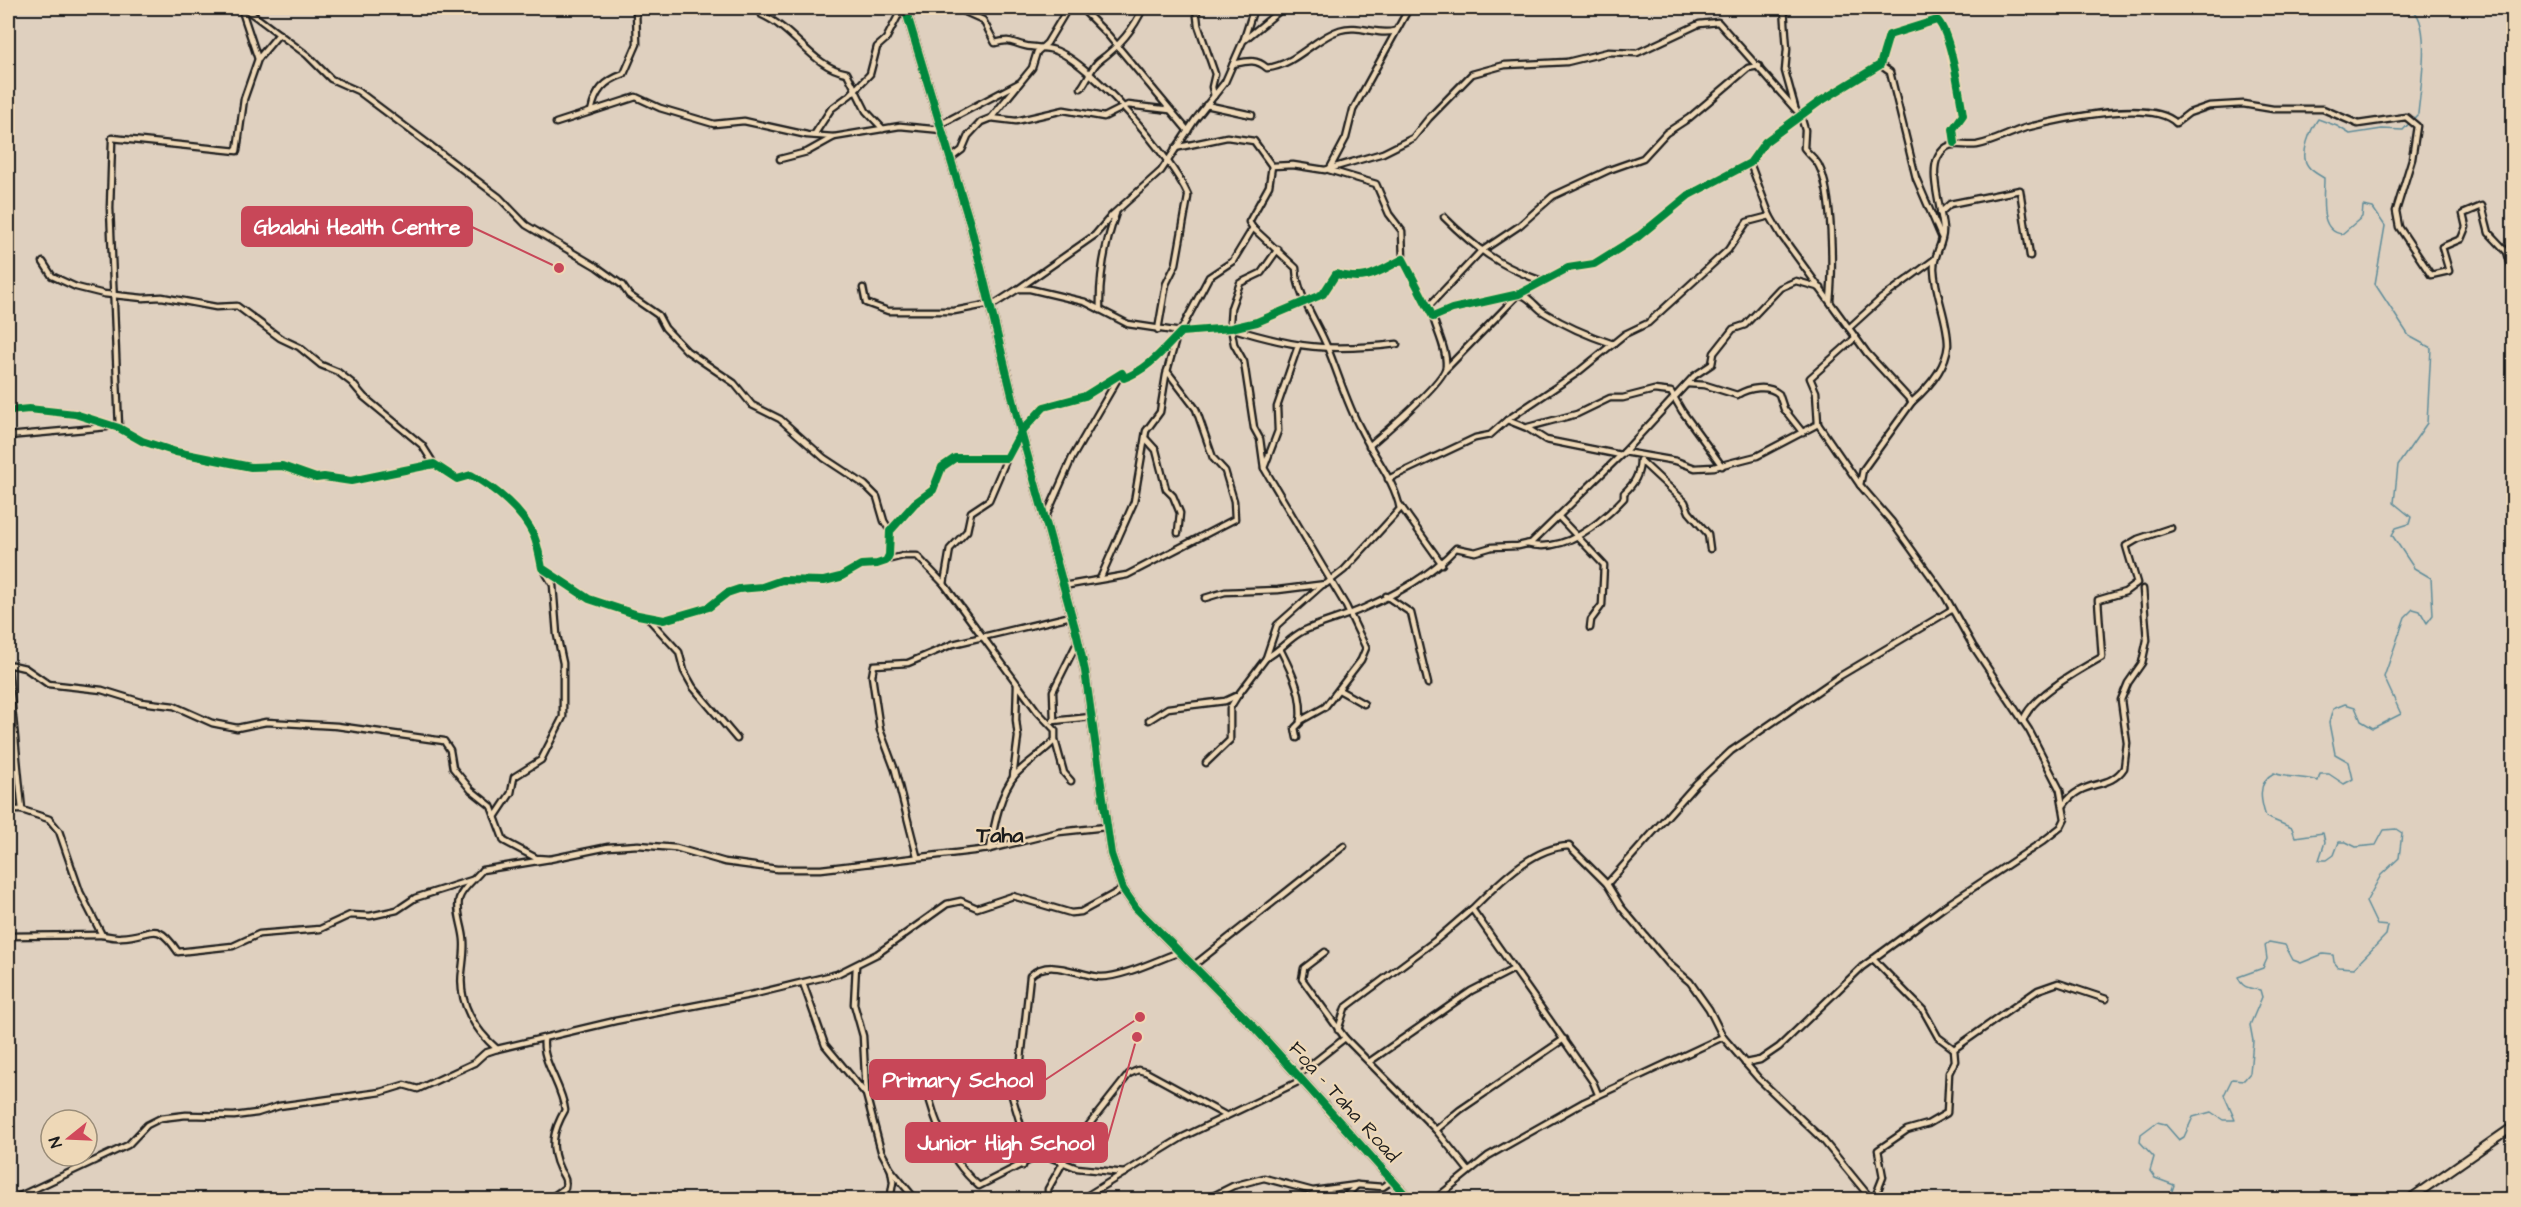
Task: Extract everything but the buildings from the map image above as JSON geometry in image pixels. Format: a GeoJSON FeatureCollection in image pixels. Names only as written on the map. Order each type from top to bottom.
{"type":"FeatureCollection","features":[{"type":"Feature","properties":{"kind":"street"},"geometry":{"type":"LineString","coordinates":[[242,8],[318,64],[331,79],[358,91],[499,197],[526,225],[597,267],[621,285],[629,295],[658,315],[665,328],[687,351],[734,383],[752,405],[780,419],[824,458],[865,485],[877,497],[884,521],[890,531],[889,555],[886,561]]}},
{"type":"Feature","properties":{"kind":"street"},"geometry":{"type":"LineString","coordinates":[[242,8],[258,59]]}},
{"type":"Feature","properties":{"kind":"street"},"geometry":{"type":"LineString","coordinates":[[591,112],[594,94],[610,79],[624,74],[637,44],[636,8]]}},
{"type":"Feature","properties":{"kind":"street"},"geometry":{"type":"LineString","coordinates":[[961,8],[983,20],[995,43],[1008,39],[1041,49],[1054,50],[1091,75],[1139,123],[1182,182],[1188,196],[1176,264],[1166,284],[1158,330]]}},
{"type":"Feature","properties":{"kind":"street"},"geometry":{"type":"LineString","coordinates":[[950,159],[962,150],[968,136],[981,122],[991,118],[1032,68],[1037,52],[1047,44],[1068,8]]}},
{"type":"Feature","properties":{"kind":"street"},"geometry":{"type":"LineString","coordinates":[[1081,8],[1117,46],[1188,131]]}},
{"type":"Feature","properties":{"kind":"street"},"geometry":{"type":"LineString","coordinates":[[1081,88],[1098,62],[1107,57],[1135,26],[1143,8]]}},
{"type":"Feature","properties":{"kind":"street"},"geometry":{"type":"LineString","coordinates":[[1196,8],[1198,25],[1215,74],[1214,96]]}},
{"type":"Feature","properties":{"kind":"street"},"geometry":{"type":"LineString","coordinates":[[862,288],[866,303],[888,310],[954,311],[990,304],[1018,289],[1095,235],[1161,171],[1175,148],[1225,82],[1254,8]]}},
{"type":"Feature","properties":{"kind":"street"},"geometry":{"type":"LineString","coordinates":[[1243,41],[1283,8]]}},
{"type":"Feature","properties":{"kind":"street"},"geometry":{"type":"LineString","coordinates":[[1329,170],[1346,138],[1353,110],[1409,8]]}},
{"type":"Feature","properties":{"kind":"street"},"geometry":{"type":"LineString","coordinates":[[1784,8],[1787,49],[1785,71],[1796,110]]}},
{"type":"Feature","properties":{"kind":"street"},"geometry":{"type":"LineString","coordinates":[[11,1200],[128,1145],[147,1125],[161,1118],[186,1115],[234,1116],[256,1113],[279,1106],[372,1094],[404,1085],[418,1089],[474,1064],[485,1053],[497,1049],[615,1020],[803,982],[856,966],[896,942],[930,914],[947,904],[961,901],[977,908],[1013,896],[1071,913],[1082,912],[1123,889],[1106,827],[1078,641],[1021,432],[990,304],[906,9],[898,16],[886,39],[877,47],[870,74],[855,91],[831,109],[814,135]]}},
{"type":"Feature","properties":{"kind":"street"},"geometry":{"type":"LineString","coordinates":[[762,15],[789,30],[807,51],[834,71],[847,73],[866,111],[883,129]]}},
{"type":"Feature","properties":{"kind":"street"},"geometry":{"type":"LineString","coordinates":[[1369,446],[1436,384],[1446,369],[1519,294],[1568,268],[1594,264],[1639,236],[1689,195],[1750,163],[1765,142],[1880,65],[1889,35],[1937,20],[1943,25],[1962,115],[1953,129],[1955,143]]}},
{"type":"Feature","properties":{"kind":"street"},"geometry":{"type":"LineString","coordinates":[[1329,170],[1383,153],[1413,138],[1472,74],[1505,65],[1567,62],[1608,52],[1638,53],[1699,24],[1718,22],[1801,116],[1805,130],[1804,148],[1820,168],[1828,201],[1832,277],[1830,301]]}},
{"type":"Feature","properties":{"kind":"street"},"geometry":{"type":"LineString","coordinates":[[1233,64],[1251,60],[1260,62],[1267,68],[1279,67],[1338,30],[1354,27],[1372,31],[1395,31]]}},
{"type":"Feature","properties":{"kind":"street"},"geometry":{"type":"LineString","coordinates":[[119,428],[113,295],[112,140],[237,151],[244,99],[258,59],[279,34]]}},
{"type":"Feature","properties":{"kind":"street"},"geometry":{"type":"LineString","coordinates":[[1880,65],[1890,72],[1916,178],[1942,238]]}},
{"type":"Feature","properties":{"kind":"street"},"geometry":{"type":"LineString","coordinates":[[1429,306],[1480,252],[1519,226],[1553,196],[1609,170],[1643,158],[1666,133],[1689,118],[1748,68],[1759,66]]}},
{"type":"Feature","properties":{"kind":"street"},"geometry":{"type":"LineString","coordinates":[[940,122],[945,122],[1021,82]]}},
{"type":"Feature","properties":{"kind":"street"},"geometry":{"type":"LineString","coordinates":[[555,123],[636,97],[660,108],[714,124],[744,121],[814,135],[834,137],[900,126],[942,130]]}},
{"type":"Feature","properties":{"kind":"street"},"geometry":{"type":"LineString","coordinates":[[1860,485],[1863,470],[1912,402],[1927,387],[1947,355],[1948,333],[1940,306],[1934,267],[1942,238],[1937,159],[1945,148],[1955,143],[1977,145],[2041,124],[2105,114],[2143,112],[2170,117],[2176,123],[2189,113],[2209,106],[2243,104],[2273,109],[2323,109],[2358,124],[2406,117],[2417,126],[2412,159],[2396,211],[2399,227],[2431,275],[2449,271],[2442,247],[2461,239],[2466,227],[2463,214],[2482,206],[2489,233],[2507,252],[2514,275]]}},
{"type":"Feature","properties":{"kind":"street"},"geometry":{"type":"LineString","coordinates":[[991,118],[1016,121],[1064,110],[1104,117],[1128,105],[1170,110]]}},
{"type":"Feature","properties":{"kind":"street"},"geometry":{"type":"LineString","coordinates":[[1206,105],[1252,115]]}},
{"type":"Feature","properties":{"kind":"street"},"geometry":{"type":"LineString","coordinates":[[780,159],[807,152],[834,137]]}},
{"type":"Feature","properties":{"kind":"street"},"geometry":{"type":"LineString","coordinates":[[1175,148],[1227,137],[1254,141],[1272,166],[1269,186],[1249,222],[1296,268],[1296,278],[1305,302],[1328,348],[1349,406],[1399,503],[1442,564]]}},
{"type":"Feature","properties":{"kind":"street"},"geometry":{"type":"LineString","coordinates":[[1750,163],[1770,216],[1781,236],[1821,288],[1855,339],[1912,402]]}},
{"type":"Feature","properties":{"kind":"street"},"geometry":{"type":"LineString","coordinates":[[1272,166],[1293,165],[1329,170],[1376,184],[1389,214],[1402,231],[1403,259],[1429,306],[1445,357],[1446,369]]}},
{"type":"Feature","properties":{"kind":"street"},"geometry":{"type":"LineString","coordinates":[[1940,213],[1950,204],[2020,190],[2030,256]]}},
{"type":"Feature","properties":{"kind":"street"},"geometry":{"type":"LineString","coordinates":[[1100,310],[1099,281],[1108,234],[1118,211]]}},
{"type":"Feature","properties":{"kind":"street"},"geometry":{"type":"LineString","coordinates":[[1388,479],[1475,438],[1490,435],[1507,420],[1529,407],[1625,334],[1648,323],[1666,309],[1728,250],[1747,222],[1770,216]]}},
{"type":"Feature","properties":{"kind":"street"},"geometry":{"type":"LineString","coordinates":[[1444,217],[1480,252],[1509,270],[1542,281]]}},
{"type":"Feature","properties":{"kind":"street"},"geometry":{"type":"LineString","coordinates":[[1100,579],[1134,502],[1146,431],[1160,412],[1167,371],[1181,332],[1209,277],[1233,261],[1253,228]]}},
{"type":"Feature","properties":{"kind":"street"},"geometry":{"type":"LineString","coordinates":[[1278,249],[1261,273],[1240,284],[1231,308],[1234,344],[1244,362],[1254,428],[1260,439],[1264,468],[1331,581],[1366,648],[1325,707],[1300,721],[1295,728],[1297,738]]}},
{"type":"Feature","properties":{"kind":"street"},"geometry":{"type":"LineString","coordinates":[[1849,328],[1882,298],[1935,258]]}},
{"type":"Feature","properties":{"kind":"street"},"geometry":{"type":"LineString","coordinates":[[1018,289],[1030,289],[1075,300],[1128,324],[1181,332],[1252,324],[1323,294],[1336,274],[1355,279],[1365,278],[1403,259]]}},
{"type":"Feature","properties":{"kind":"street"},"geometry":{"type":"LineString","coordinates":[[43,262],[52,276],[76,287],[113,295],[162,297],[216,306],[237,306],[280,338],[299,347],[321,365],[338,372],[364,397],[422,445],[434,464],[457,479],[471,475],[498,494],[520,515],[534,536],[542,568],[553,585],[557,635],[563,663],[563,717],[541,760],[514,777],[511,793],[495,817]]}},
{"type":"Feature","properties":{"kind":"street"},"geometry":{"type":"LineString","coordinates":[[1527,544],[1623,453],[1687,384],[1712,364],[1714,353],[1734,329],[1745,325],[1780,288],[1796,281],[1821,288]]}},
{"type":"Feature","properties":{"kind":"street"},"geometry":{"type":"LineString","coordinates":[[1432,317],[1452,309],[1519,294],[1525,295],[1541,311],[1576,332],[1613,345]]}},
{"type":"Feature","properties":{"kind":"street"},"geometry":{"type":"LineString","coordinates":[[1231,328],[1298,346],[1328,348],[1396,344]]}},
{"type":"Feature","properties":{"kind":"street"},"geometry":{"type":"LineString","coordinates":[[1122,373],[1124,378],[1133,375],[1151,363],[1181,332]]}},
{"type":"Feature","properties":{"kind":"street"},"geometry":{"type":"LineString","coordinates":[[1745,1063],[1760,1060],[1779,1047],[1873,959],[2049,837],[2064,823],[2064,805],[2051,770],[2023,722],[1919,559],[1860,485],[1818,424],[1816,392],[1810,378],[1855,339]]}},
{"type":"Feature","properties":{"kind":"street"},"geometry":{"type":"LineString","coordinates":[[1264,468],[1278,431],[1277,407],[1298,346]]}},
{"type":"Feature","properties":{"kind":"street"},"geometry":{"type":"LineString","coordinates":[[1063,586],[1135,571],[1235,519],[1234,501],[1225,471],[1213,458],[1196,409],[1167,371]]}},
{"type":"Feature","properties":{"kind":"street"},"geometry":{"type":"LineString","coordinates":[[944,584],[951,549],[966,531],[971,512],[989,500],[1021,432],[1044,407],[1085,396],[1122,373]]}},
{"type":"Feature","properties":{"kind":"street"},"geometry":{"type":"LineString","coordinates":[[1045,520],[1072,458],[1122,373]]}},
{"type":"Feature","properties":{"kind":"street"},"geometry":{"type":"LineString","coordinates":[[1687,384],[1705,385],[1737,395],[1745,390],[1768,387],[1779,394],[1784,410],[1803,433]]}},
{"type":"Feature","properties":{"kind":"street"},"geometry":{"type":"LineString","coordinates":[[1527,428],[1576,414],[1610,398],[1623,398],[1654,390],[1671,392],[1722,466]]}},
{"type":"Feature","properties":{"kind":"street"},"geometry":{"type":"LineString","coordinates":[[8,411],[29,409],[75,414],[110,427]]}},
{"type":"Feature","properties":{"kind":"street"},"geometry":{"type":"LineString","coordinates":[[1507,420],[1527,428],[1546,440],[1676,461],[1695,468],[1722,466],[1757,456],[1818,424]]}},
{"type":"Feature","properties":{"kind":"street"},"geometry":{"type":"LineString","coordinates":[[8,436],[119,428],[142,441],[176,452],[251,467],[282,466],[316,478],[351,481],[434,464]]}},
{"type":"Feature","properties":{"kind":"street"},"geometry":{"type":"LineString","coordinates":[[1146,439],[1156,450],[1165,485],[1180,513],[1178,533]]}},
{"type":"Feature","properties":{"kind":"street"},"geometry":{"type":"LineString","coordinates":[[1637,455],[1685,502],[1689,512],[1708,534],[1710,549]]}},
{"type":"Feature","properties":{"kind":"street"},"geometry":{"type":"LineString","coordinates":[[890,531],[915,503],[933,490],[942,467],[946,463],[955,458],[1007,458]]}},
{"type":"Feature","properties":{"kind":"street"},"geometry":{"type":"LineString","coordinates":[[1206,763],[1230,740],[1230,708],[1238,695],[1266,658],[1301,632],[1348,612],[1362,610],[1415,583],[1442,564],[1456,548],[1475,552],[1492,547],[1527,544],[1553,546],[1576,537],[1596,525],[1624,498],[1624,493],[1633,485],[1640,471],[1640,460]]}},
{"type":"Feature","properties":{"kind":"street"},"geometry":{"type":"LineString","coordinates":[[1266,658],[1276,625],[1322,585],[1331,581],[1398,513],[1399,503]]}},
{"type":"Feature","properties":{"kind":"street"},"geometry":{"type":"LineString","coordinates":[[1558,516],[1604,565],[1602,605],[1591,620],[1590,628]]}},
{"type":"Feature","properties":{"kind":"street"},"geometry":{"type":"LineString","coordinates":[[2023,722],[2026,710],[2078,670],[2102,657],[2098,600],[2125,592],[2137,584],[2126,546],[2138,539],[2171,528]]}},
{"type":"Feature","properties":{"kind":"street"},"geometry":{"type":"LineString","coordinates":[[542,568],[589,599],[646,617],[664,620],[709,607],[727,593],[740,589],[762,587],[782,580],[824,581],[840,577],[861,565],[877,564],[903,556],[917,556],[944,584],[1037,711],[1052,721],[1091,717]]}},
{"type":"Feature","properties":{"kind":"street"},"geometry":{"type":"LineString","coordinates":[[1205,598],[1226,592],[1322,585]]}},
{"type":"Feature","properties":{"kind":"street"},"geometry":{"type":"LineString","coordinates":[[2064,805],[2075,791],[2112,780],[2124,768],[2127,743],[2121,700],[2128,683],[2142,663],[2146,640],[2143,589]]}},
{"type":"Feature","properties":{"kind":"street"},"geometry":{"type":"LineString","coordinates":[[1386,596],[1411,613],[1428,684]]}},
{"type":"Feature","properties":{"kind":"street"},"geometry":{"type":"LineString","coordinates":[[1607,884],[1696,784],[1731,751],[1840,676],[1951,610]]}},
{"type":"Feature","properties":{"kind":"street"},"geometry":{"type":"LineString","coordinates":[[917,856],[895,770],[880,730],[872,676],[874,665],[908,663],[952,644],[1071,616]]}},
{"type":"Feature","properties":{"kind":"street"},"geometry":{"type":"LineString","coordinates":[[646,617],[679,652],[684,671],[693,687],[737,739]]}},
{"type":"Feature","properties":{"kind":"street"},"geometry":{"type":"LineString","coordinates":[[1071,781],[1064,773],[1055,740],[1052,721],[1053,691],[1078,641]]}},
{"type":"Feature","properties":{"kind":"street"},"geometry":{"type":"LineString","coordinates":[[1280,649],[1296,681],[1300,721]]}},
{"type":"Feature","properties":{"kind":"street"},"geometry":{"type":"LineString","coordinates":[[22,810],[8,665],[25,668],[48,684],[102,690],[141,702],[174,706],[212,723],[237,728],[266,722],[337,726],[444,741],[450,750],[453,768],[471,790],[491,806],[498,831],[510,846],[536,858],[550,859]]}},
{"type":"Feature","properties":{"kind":"street"},"geometry":{"type":"LineString","coordinates":[[990,849],[994,823],[1013,780],[1018,737],[1017,684]]}},
{"type":"Feature","properties":{"kind":"street"},"geometry":{"type":"LineString","coordinates":[[1339,690],[1364,704]]}},
{"type":"Feature","properties":{"kind":"street"},"geometry":{"type":"LineString","coordinates":[[1149,720],[1168,708],[1225,700],[1238,695]]}},
{"type":"Feature","properties":{"kind":"street"},"geometry":{"type":"LineString","coordinates":[[1013,780],[1055,740]]}},
{"type":"Feature","properties":{"kind":"street"},"geometry":{"type":"LineString","coordinates":[[8,810],[22,810],[49,819],[59,831],[80,892],[102,935]]}},
{"type":"Feature","properties":{"kind":"street"},"geometry":{"type":"LineString","coordinates":[[497,1049],[485,1038],[470,1016],[461,986],[465,950],[459,901],[482,870],[638,845],[676,848],[725,862],[777,869],[821,869],[990,849],[1059,832],[1106,827]]}},
{"type":"Feature","properties":{"kind":"street"},"geometry":{"type":"LineString","coordinates":[[1193,966],[1344,846]]}},
{"type":"Feature","properties":{"kind":"street"},"geometry":{"type":"LineString","coordinates":[[1338,1030],[1345,1008],[1436,940],[1497,884],[1553,846],[1569,846],[1607,884],[1637,927],[1669,964],[1690,982],[1709,1009],[1723,1037],[1745,1063],[1775,1096],[1793,1110],[1823,1140],[1873,1200],[1883,1177],[1878,1150],[1907,1130],[1928,1124],[1947,1113],[1949,1073],[1955,1061],[1954,1049],[1938,1037],[1923,1010],[1873,959]]}},
{"type":"Feature","properties":{"kind":"street"},"geometry":{"type":"LineString","coordinates":[[8,936],[102,935],[121,937],[153,929],[163,932],[178,952],[233,946],[259,934],[308,931],[350,915],[370,916],[397,910],[415,897],[474,879]]}},
{"type":"Feature","properties":{"kind":"street","name":"Foa - Taha Road"},"geometry":{"type":"LineString","coordinates":[[1123,889],[1136,908],[1253,1026],[1410,1200]]}},
{"type":"Feature","properties":{"kind":"street"},"geometry":{"type":"LineString","coordinates":[[1472,909],[1564,1039],[1593,1082],[1598,1094]]}},
{"type":"Feature","properties":{"kind":"street"},"geometry":{"type":"LineString","coordinates":[[1023,1166],[1019,1146],[1021,1126],[1012,1096],[1018,1087],[1030,976],[1042,967],[1053,967],[1103,977],[1180,952]]}},
{"type":"Feature","properties":{"kind":"street"},"geometry":{"type":"LineString","coordinates":[[1325,952],[1304,968],[1302,979],[1338,1030],[1436,1130],[1468,1170]]}},
{"type":"Feature","properties":{"kind":"street"},"geometry":{"type":"LineString","coordinates":[[856,966],[854,1004],[863,1036],[866,1094],[881,1151],[891,1170],[916,1200]]}},
{"type":"Feature","properties":{"kind":"street"},"geometry":{"type":"LineString","coordinates":[[1370,1062],[1471,992],[1514,969]]}},
{"type":"Feature","properties":{"kind":"street"},"geometry":{"type":"LineString","coordinates":[[803,982],[825,1045],[866,1094]]}},
{"type":"Feature","properties":{"kind":"street"},"geometry":{"type":"LineString","coordinates":[[1954,1049],[2038,990],[2058,983],[2106,999]]}},
{"type":"Feature","properties":{"kind":"street"},"geometry":{"type":"LineString","coordinates":[[1434,1200],[1468,1170],[1598,1094],[1723,1037]]}},
{"type":"Feature","properties":{"kind":"street"},"geometry":{"type":"LineString","coordinates":[[1080,1200],[1183,1137],[1300,1078],[1345,1038]]}},
{"type":"Feature","properties":{"kind":"street"},"geometry":{"type":"LineString","coordinates":[[543,1039],[542,1051],[551,1066],[565,1110],[554,1131],[552,1150],[566,1181],[565,1188],[548,1200]]}},
{"type":"Feature","properties":{"kind":"street"},"geometry":{"type":"LineString","coordinates":[[1436,1130],[1460,1110],[1564,1039]]}},
{"type":"Feature","properties":{"kind":"street"},"geometry":{"type":"LineString","coordinates":[[922,1066],[929,1099],[942,1137],[966,1175],[978,1186],[1023,1166],[1042,1154],[1062,1164],[1077,1168],[1125,1173]]}},
{"type":"Feature","properties":{"kind":"street"},"geometry":{"type":"LineString","coordinates":[[1048,1200],[1048,1188],[1062,1164],[1120,1083],[1137,1070],[1146,1072],[1226,1115]]}},
{"type":"Feature","properties":{"kind":"street"},"geometry":{"type":"LineString","coordinates":[[2408,1200],[2514,1126]]}},
{"type":"Feature","properties":{"kind":"street"},"geometry":{"type":"LineString","coordinates":[[890,1200],[891,1170]]}},
{"type":"Feature","properties":{"kind":"street"},"geometry":{"type":"LineString","coordinates":[[1204,1200],[1233,1185],[1264,1178],[1313,1191],[1357,1185],[1383,1186],[1393,1180]]}},
{"type":"Feature","properties":{"kind":"street"},"geometry":{"type":"LineString","coordinates":[[1342,1200],[1357,1185]]}},
{"type":"Feature","properties":{"kind":"waterway"},"geometry":{"type":"LineString","coordinates":[[2176,1200],[2171,1194],[2174,1185],[2155,1178],[2150,1171],[2154,1157],[2140,1142],[2141,1134],[2157,1122],[2165,1124],[2179,1140],[2184,1137],[2193,1117],[2211,1112],[2223,1120],[2235,1120],[2224,1095],[2232,1079],[2244,1080],[2250,1073],[2253,1041],[2250,1025],[2262,997],[2260,990],[2249,988],[2238,977],[2263,968],[2267,959],[2265,945],[2269,942],[2285,945],[2293,960],[2301,963],[2323,954],[2333,955],[2338,967],[2354,968],[2386,935],[2388,926],[2377,925],[2366,902],[2381,875],[2399,858],[2402,833],[2396,829],[2384,830],[2376,845],[2356,847],[2346,842],[2339,842],[2334,855],[2327,860],[2319,860],[2325,842],[2323,833],[2295,837],[2292,828],[2266,817],[2261,793],[2264,782],[2274,773],[2318,781],[2320,774],[2329,774],[2344,784],[2353,779],[2349,762],[2335,754],[2329,723],[2333,709],[2345,704],[2355,707],[2361,721],[2373,728],[2401,714],[2384,677],[2405,617],[2413,609],[2420,611],[2427,623],[2433,615],[2431,578],[2414,568],[2392,535],[2396,528],[2409,524],[2411,517],[2394,503],[2398,465],[2427,423],[2431,348],[2409,336],[2375,284],[2385,226],[2373,208],[2363,206],[2362,217],[2342,234],[2334,232],[2329,227],[2324,212],[2324,178],[2309,168],[2305,155],[2309,135],[2318,119],[2350,134],[2382,129],[2403,130],[2418,114],[2423,40],[2417,15],[2410,8]]}},
{"type":"Feature","properties":{"kind":"cycle path"},"geometry":{"type":"LineString","coordinates":[[905,8],[971,227],[1021,432],[1077,635],[1085,671],[1111,854],[1123,889],[1136,908],[1253,1026],[1410,1200]]}},
{"type":"Feature","properties":{"kind":"cycle path"},"geometry":{"type":"LineString","coordinates":[[8,411],[29,409],[75,414],[119,428],[142,441],[176,452],[251,467],[282,466],[316,478],[351,481],[434,464],[457,479],[471,475],[499,493],[523,518],[534,536],[542,568],[589,599],[638,615],[664,620],[709,607],[727,593],[739,589],[762,587],[782,580],[824,581],[840,577],[861,565],[886,561],[889,555],[890,531],[915,503],[933,490],[942,467],[955,458],[1007,458],[1021,432],[1044,407],[1085,396],[1122,373],[1124,378],[1141,370],[1181,332],[1231,328],[1257,322],[1323,294],[1336,274],[1356,277],[1371,275],[1403,259],[1433,317],[1452,309],[1519,294],[1568,268],[1594,264],[1639,236],[1689,195],[1750,163],[1765,142],[1819,102],[1880,65],[1889,35],[1937,20],[1942,26],[1950,50],[1963,115],[1953,129],[1955,143]]}},
{"type":"Feature","properties":{"kind":"place","name":"Gbalahi Health Centre"},"geometry":{"type":"Point","coordinates":[559,268]}},
{"type":"Feature","properties":{"kind":"place","name":"Primary School"},"geometry":{"type":"Point","coordinates":[1140,1017]}},
{"type":"Feature","properties":{"kind":"place","name":"Junior High School"},"geometry":{"type":"Point","coordinates":[1137,1037]}},
{"type":"Feature","properties":{"kind":"district","name":"Taha"},"geometry":{"type":"Point","coordinates":[1000,835]}}]}
